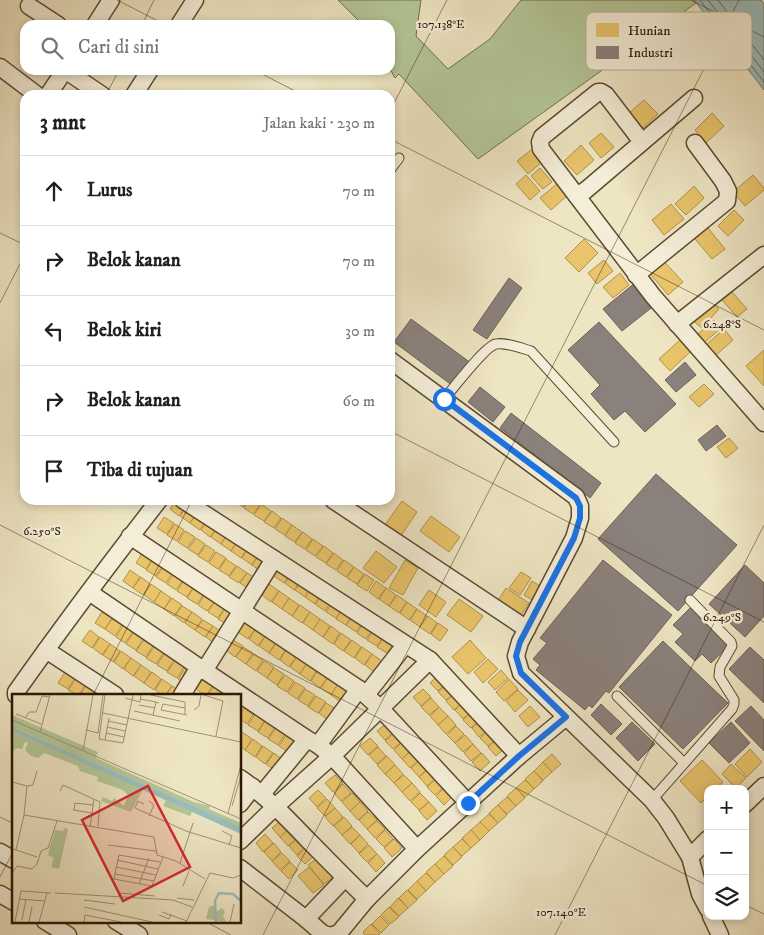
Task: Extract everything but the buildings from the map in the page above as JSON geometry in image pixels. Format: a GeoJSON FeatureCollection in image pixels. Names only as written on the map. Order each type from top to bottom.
{"type":"FeatureCollection","features":[{"type":"Feature","properties":{"kind":"street"},"geometry":{"type":"LineString","coordinates":[[98,20],[111,0]]}},
{"type":"Feature","properties":{"kind":"street"},"geometry":{"type":"LineString","coordinates":[[182,20],[196,0]]}},
{"type":"Feature","properties":{"kind":"street"},"geometry":{"type":"LineString","coordinates":[[29,6],[50,20]]}},
{"type":"Feature","properties":{"kind":"street"},"geometry":{"type":"LineString","coordinates":[[0,67],[30,90]]}},
{"type":"Feature","properties":{"kind":"street"},"geometry":{"type":"LineString","coordinates":[[51,90],[62,75]]}},
{"type":"Feature","properties":{"kind":"street"},"geometry":{"type":"LineString","coordinates":[[72,75],[95,90]]}},
{"type":"Feature","properties":{"kind":"street"},"geometry":{"type":"LineString","coordinates":[[137,90],[147,75]]}},
{"type":"Feature","properties":{"kind":"street"},"geometry":{"type":"LineString","coordinates":[[642,142],[606,95],[601,92],[598,92],[542,137],[540,142],[541,149],[636,276],[764,423]]}},
{"type":"Feature","properties":{"kind":"street"},"geometry":{"type":"LineString","coordinates":[[577,196],[694,98]]}},
{"type":"Feature","properties":{"kind":"street"},"geometry":{"type":"LineString","coordinates":[[636,276],[727,201],[728,191],[695,143]]}},
{"type":"Feature","properties":{"kind":"street"},"geometry":{"type":"LineString","coordinates":[[677,324],[764,255]]}},
{"type":"Feature","properties":{"kind":"street"},"geometry":{"type":"LineString","coordinates":[[395,364],[576,498],[580,506],[580,518],[574,538],[520,642],[516,656],[521,673],[652,800],[666,818],[690,857],[700,894],[704,902]]}},
{"type":"Feature","properties":{"kind":"street"},"geometry":{"type":"LineString","coordinates":[[16,694],[46,650],[155,505]]}},
{"type":"Feature","properties":{"kind":"street"},"geometry":{"type":"LineString","coordinates":[[191,505],[430,660],[519,756]]}},
{"type":"Feature","properties":{"kind":"street"},"geometry":{"type":"LineString","coordinates":[[341,505],[527,629]]}},
{"type":"Feature","properties":{"kind":"street"},"geometry":{"type":"LineString","coordinates":[[130,536],[362,692],[381,709],[468,803]]}},
{"type":"Feature","properties":{"kind":"street"},"geometry":{"type":"LineString","coordinates":[[183,694],[202,669],[274,559]]}},
{"type":"Feature","properties":{"kind":"street"},"geometry":{"type":"LineString","coordinates":[[89,592],[240,694]]}},
{"type":"Feature","properties":{"kind":"street"},"geometry":{"type":"LineString","coordinates":[[241,802],[252,786],[312,742],[405,645]]}},
{"type":"Feature","properties":{"kind":"street"},"geometry":{"type":"LineString","coordinates":[[46,650],[113,694]]}},
{"type":"Feature","properties":{"kind":"street"},"geometry":{"type":"LineString","coordinates":[[241,839],[332,756],[430,660]]}},
{"type":"Feature","properties":{"kind":"street"},"geometry":{"type":"LineString","coordinates":[[241,695],[332,756],[417,849]]}},
{"type":"Feature","properties":{"kind":"street"},"geometry":{"type":"LineString","coordinates":[[334,935],[339,933],[367,898],[417,849],[519,756],[566,717]]}},
{"type":"Feature","properties":{"kind":"street"},"geometry":{"type":"LineString","coordinates":[[252,786],[276,806],[345,878],[367,898]]}},
{"type":"Feature","properties":{"kind":"street"},"geometry":{"type":"LineString","coordinates":[[749,800],[764,786]]}},
{"type":"Feature","properties":{"kind":"street"},"geometry":{"type":"LineString","coordinates":[[690,857],[704,844]]}},
{"type":"Feature","properties":{"kind":"street"},"geometry":{"type":"LineString","coordinates":[[0,852],[12,859]]}},
{"type":"Feature","properties":{"kind":"street"},"geometry":{"type":"LineString","coordinates":[[241,869],[327,935]]}},
{"type":"Feature","properties":{"kind":"street"},"geometry":{"type":"LineString","coordinates":[[306,919],[345,878]]}},
{"type":"Feature","properties":{"kind":"street"},"geometry":{"type":"LineString","coordinates":[[0,894],[12,901]]}},
{"type":"Feature","properties":{"kind":"street"},"geometry":{"type":"LineString","coordinates":[[713,920],[720,935]]}},
{"type":"Feature","properties":{"kind":"street"},"geometry":{"type":"LineString","coordinates":[[47,922],[68,935]]}},
{"type":"Feature","properties":{"kind":"street"},"geometry":{"type":"LineString","coordinates":[[118,922],[139,935]]}},
{"type":"Feature","properties":{"kind":"lane"},"geometry":{"type":"LineString","coordinates":[[395,162],[398,158]]}},
{"type":"Feature","properties":{"kind":"lane"},"geometry":{"type":"LineString","coordinates":[[444,399],[485,350],[495,344],[516,346],[531,351],[614,442]]}},
{"type":"Feature","properties":{"kind":"lane"},"geometry":{"type":"LineString","coordinates":[[652,800],[732,709],[734,704],[734,700],[720,676],[720,667],[732,646],[731,642],[690,600]]}},
{"type":"Feature","properties":{"kind":"lane"},"geometry":{"type":"LineString","coordinates":[[617,696],[684,763]]}},
{"type":"Feature","properties":{"kind":"green space"},"geometry":{"type":"Polygon","coordinates":[[[338,0],[421,0],[416,36],[448,69],[490,39],[521,0],[694,0],[696,3],[683,12],[586,12],[586,70],[602,70],[478,159],[399,74],[395,78],[393,75],[395,75],[395,20],[358,20],[338,0]]]}},
{"type":"Feature","properties":{"kind":"water"},"geometry":{"type":"Polygon","coordinates":[[[694,0],[761,0],[764,4],[764,90],[748,70],[752,70],[752,12],[703,12],[694,0]]]}},
{"type":"Feature","properties":{"kind":"route"},"geometry":{"type":"LineString","coordinates":[[444,399],[576,498],[580,506],[580,518],[574,538],[520,642],[516,656],[521,673],[566,717],[519,756],[468,803]]}}]}
